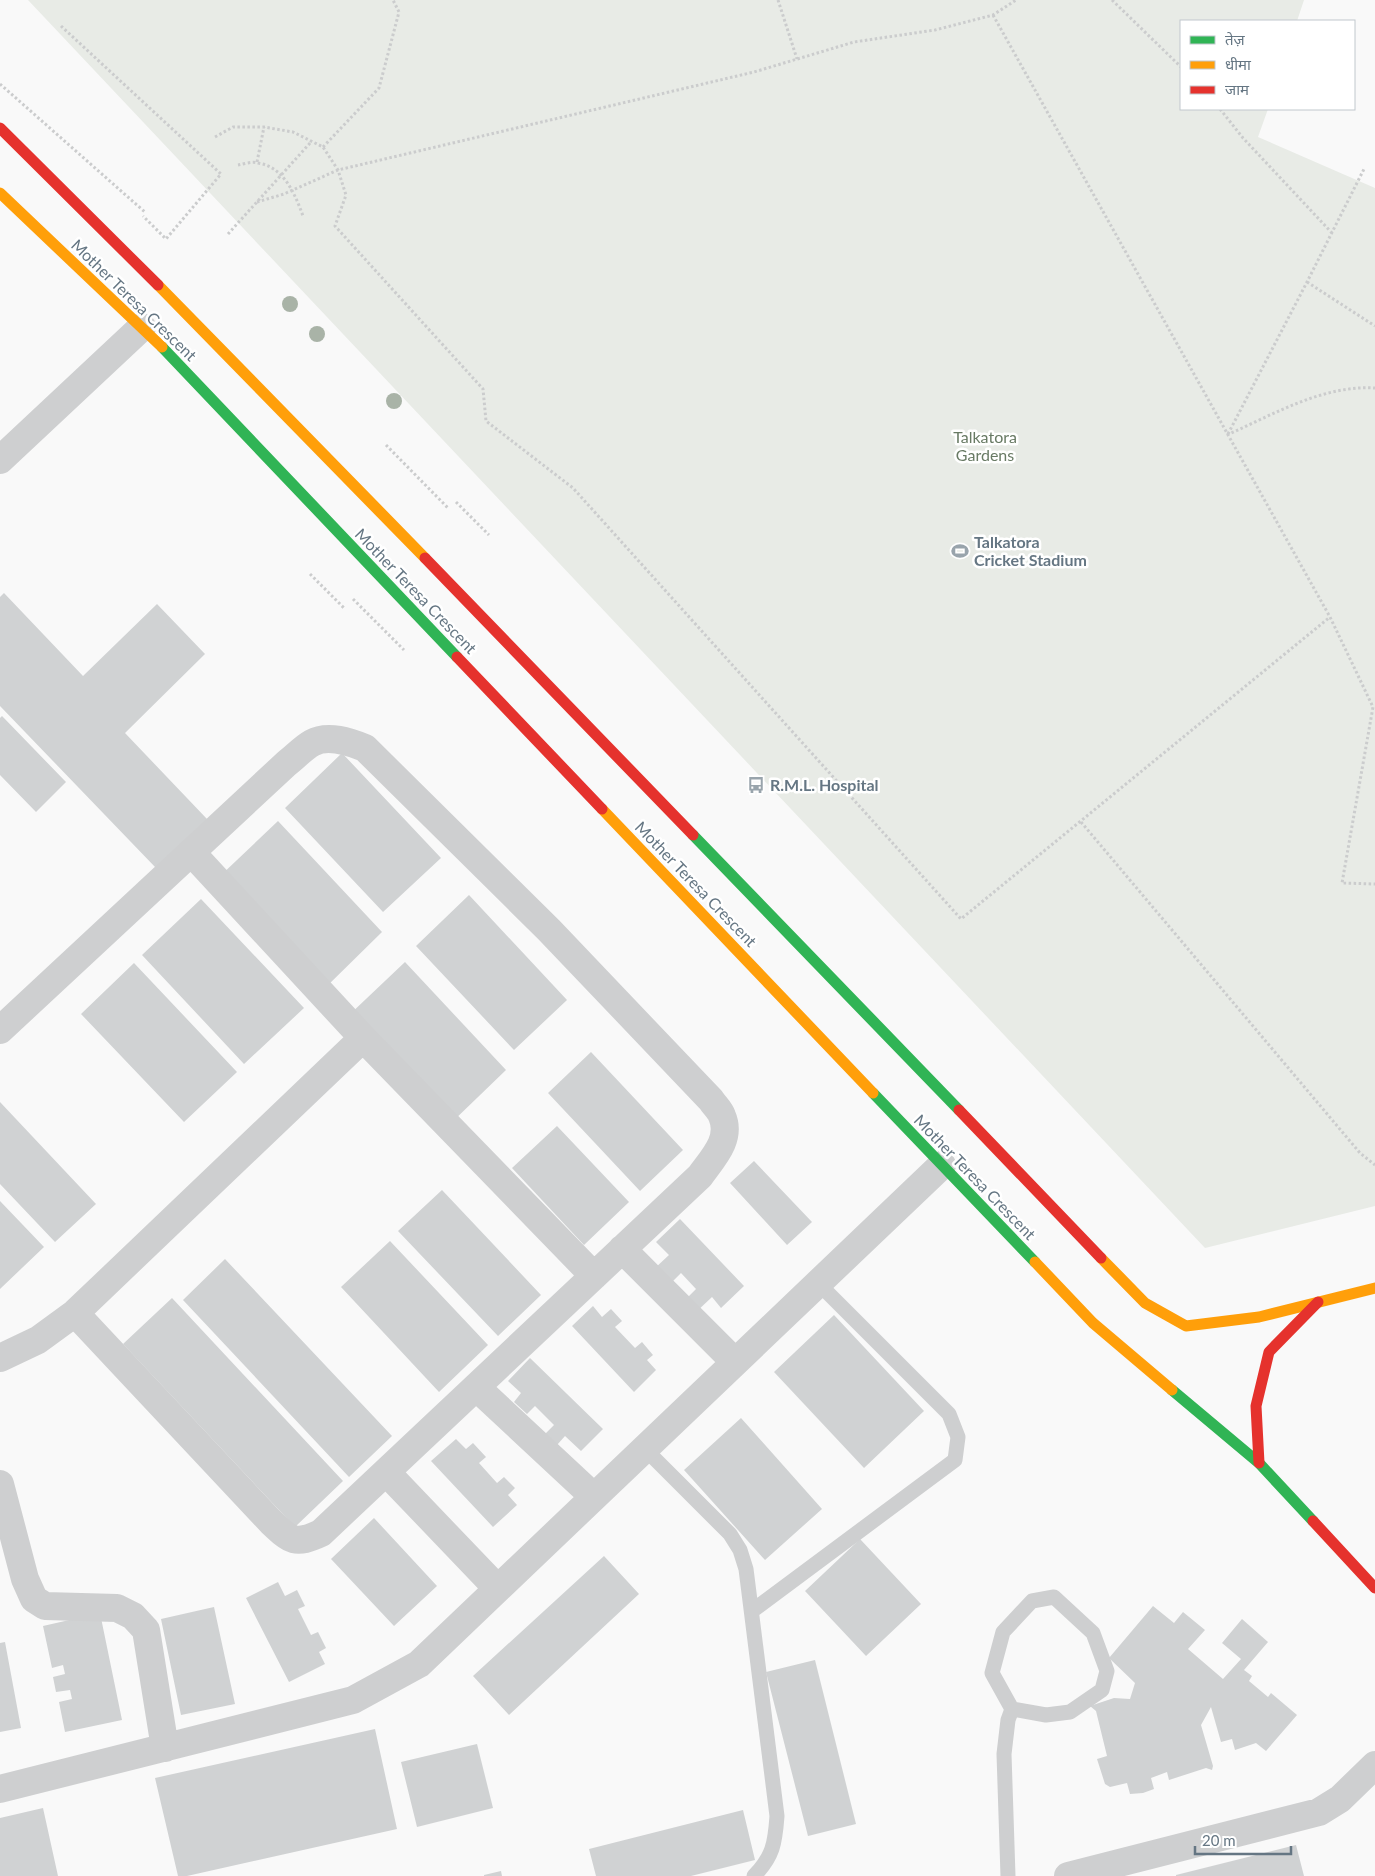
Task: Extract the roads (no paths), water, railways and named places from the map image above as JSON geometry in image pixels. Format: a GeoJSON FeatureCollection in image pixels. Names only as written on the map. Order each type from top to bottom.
{"type":"FeatureCollection","features":[{"type":"Feature","properties":{"kind":"main road","name":"Mother Teresa Crescent"},"geometry":{"type":"LineString","coordinates":[[0,128],[180,306],[304,433],[1145,1303],[1186,1326],[1259,1317],[1375,1288]]}},
{"type":"Feature","properties":{"kind":"main road","name":"Mother Teresa Crescent"},"geometry":{"type":"LineString","coordinates":[[0,193],[142,327],[1093,1323],[1259,1463],[1375,1588]]}},
{"type":"Feature","properties":{"kind":"main road"},"geometry":{"type":"LineString","coordinates":[[1259,1463],[1256,1406],[1270,1352],[1318,1302]]}},
{"type":"Feature","properties":{"kind":"street"},"geometry":{"type":"LineString","coordinates":[[0,460],[142,327]]}},
{"type":"Feature","properties":{"kind":"street"},"geometry":{"type":"LineString","coordinates":[[0,1030],[287,763],[313,742],[344,740],[365,748],[549,930],[711,1100],[722,1115],[726,1130],[721,1147],[700,1176],[321,1533],[305,1540],[288,1538],[75,1312]]}},
{"type":"Feature","properties":{"kind":"street"},"geometry":{"type":"LineString","coordinates":[[191,852],[363,1038],[594,1276]]}},
{"type":"Feature","properties":{"kind":"street"},"geometry":{"type":"LineString","coordinates":[[0,1358],[38,1340],[75,1312],[363,1038]]}},
{"type":"Feature","properties":{"kind":"street"},"geometry":{"type":"LineString","coordinates":[[0,1789],[353,1700],[419,1664],[734,1361],[942,1165]]}},
{"type":"Feature","properties":{"kind":"street"},"geometry":{"type":"LineString","coordinates":[[622,1249],[734,1361]]}},
{"type":"Feature","properties":{"kind":"street"},"geometry":{"type":"LineString","coordinates":[[476,1387],[594,1496]]}},
{"type":"Feature","properties":{"kind":"street"},"geometry":{"type":"LineString","coordinates":[[386,1472],[497,1588]]}},
{"type":"Feature","properties":{"kind":"street"},"geometry":{"type":"LineString","coordinates":[[0,1484],[25,1579],[34,1599],[44,1606],[117,1608],[133,1616],[146,1630],[165,1748]]}},
{"type":"Feature","properties":{"kind":"street"},"geometry":{"type":"LineString","coordinates":[[1068,1876],[1319,1812],[1340,1799],[1375,1765]]}},
{"type":"Feature","properties":{"kind":"lane"},"geometry":{"type":"LineString","coordinates":[[752,1611],[956,1460],[958,1437],[949,1414],[817,1282]]}},
{"type":"Feature","properties":{"kind":"lane"},"geometry":{"type":"LineString","coordinates":[[644,1448],[730,1534],[740,1550],[746,1570],[777,1816],[775,1842],[766,1863],[754,1876]]}},
{"type":"Feature","properties":{"kind":"lane"},"geometry":{"type":"LineString","coordinates":[[1008,1876],[1004,1754],[1008,1720],[1012,1709],[992,1673],[1003,1632],[1032,1601],[1054,1597],[1093,1633],[1107,1671],[1102,1690],[1070,1712],[1046,1715],[1012,1709]]}},
{"type":"Feature","properties":{"kind":"place","name":"Talkatora Cricket Stadium"},"geometry":{"type":"Point","coordinates":[960,551]}},
{"type":"Feature","properties":{"kind":"place","name":"R.M.L. Hospital"},"geometry":{"type":"Point","coordinates":[756,785]}},
{"type":"Feature","properties":{"kind":"park label","name":"Talkatora Gardens"},"geometry":{"type":"Point","coordinates":[985,446]}}]}
